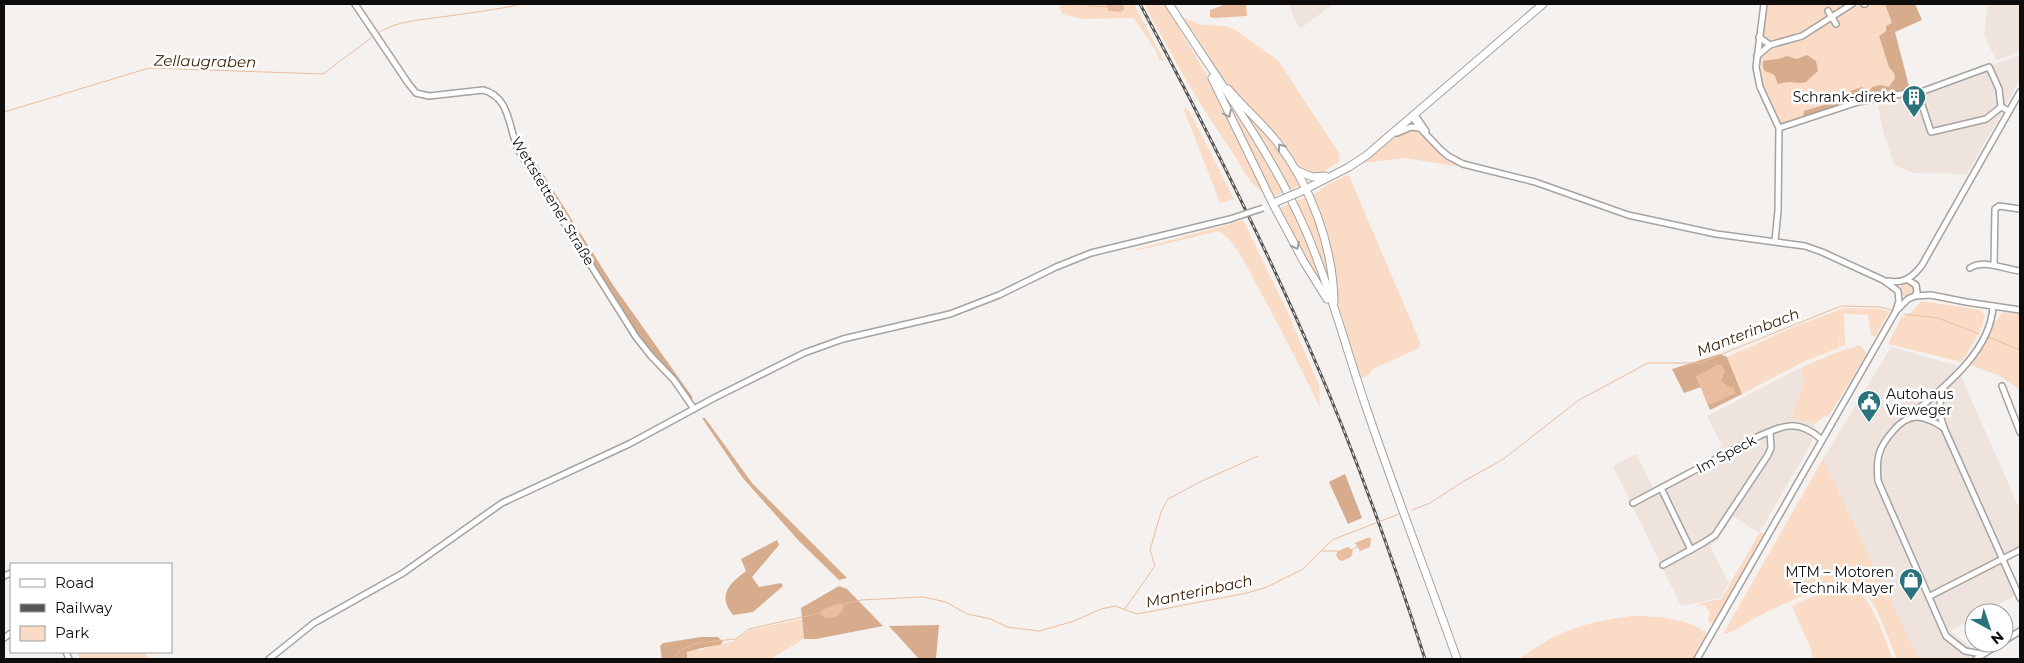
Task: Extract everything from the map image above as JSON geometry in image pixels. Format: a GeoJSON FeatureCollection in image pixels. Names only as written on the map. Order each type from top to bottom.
{"type":"FeatureCollection","features":[{"type":"Feature","properties":{"kind":"main road"},"geometry":{"type":"LineString","coordinates":[[1168,4],[1260,143],[1284,186],[1320,266],[1369,416],[1457,659]]}},
{"type":"Feature","properties":{"kind":"main road"},"geometry":{"type":"LineString","coordinates":[[1275,203],[1304,190],[1359,160],[1422,109],[1543,4]]}},
{"type":"Feature","properties":{"kind":"main road"},"geometry":{"type":"LineString","coordinates":[[1191,39],[1217,87],[1225,108],[1337,317]]}},
{"type":"Feature","properties":{"kind":"main road"},"geometry":{"type":"LineString","coordinates":[[1205,60],[1276,141],[1296,170],[1324,239],[1334,290],[1334,310]]}},
{"type":"Feature","properties":{"kind":"main road"},"geometry":{"type":"LineString","coordinates":[[1296,170],[1312,177],[1333,175]]}},
{"type":"Feature","properties":{"kind":"street","name":"Wettstettener Straße"},"geometry":{"type":"LineString","coordinates":[[355,4],[416,93],[429,96],[483,90],[490,92],[503,102],[513,138],[524,158],[643,347],[674,380],[694,409]]}},
{"type":"Feature","properties":{"kind":"street"},"geometry":{"type":"LineString","coordinates":[[1764,4],[1756,67],[1760,86],[1780,128],[1778,211],[1775,241]]}},
{"type":"Feature","properties":{"kind":"street"},"geometry":{"type":"LineString","coordinates":[[1757,56],[1770,45],[1802,36],[1852,4]]}},
{"type":"Feature","properties":{"kind":"street"},"geometry":{"type":"LineString","coordinates":[[1828,11],[1836,24]]}},
{"type":"Feature","properties":{"kind":"street"},"geometry":{"type":"LineString","coordinates":[[1759,37],[1770,45]]}},
{"type":"Feature","properties":{"kind":"street"},"geometry":{"type":"LineString","coordinates":[[1780,128],[1858,102],[1912,92],[1918,93],[1989,67],[1999,89],[2001,107]]}},
{"type":"Feature","properties":{"kind":"street"},"geometry":{"type":"LineString","coordinates":[[1915,296],[1922,265],[2020,92]]}},
{"type":"Feature","properties":{"kind":"street"},"geometry":{"type":"LineString","coordinates":[[1918,93],[1931,132],[1986,119],[2001,107]]}},
{"type":"Feature","properties":{"kind":"street"},"geometry":{"type":"LineString","coordinates":[[2001,107],[2009,111]]}},
{"type":"Feature","properties":{"kind":"street"},"geometry":{"type":"LineString","coordinates":[[1420,122],[1419,118],[1422,109]]}},
{"type":"Feature","properties":{"kind":"street"},"geometry":{"type":"LineString","coordinates":[[1412,116],[1420,122],[1427,133],[1448,156],[1463,164],[1548,186],[1613,210],[1716,234],[1775,241],[1815,249],[1883,280],[1894,282],[1912,281],[1930,295]]}},
{"type":"Feature","properties":{"kind":"street"},"geometry":{"type":"LineString","coordinates":[[1412,116],[1420,128],[1427,133]]}},
{"type":"Feature","properties":{"kind":"street"},"geometry":{"type":"LineString","coordinates":[[1387,138],[1404,128],[1420,128]]}},
{"type":"Feature","properties":{"kind":"street"},"geometry":{"type":"LineString","coordinates":[[269,659],[314,623],[403,573],[502,503],[628,444],[782,364],[827,344],[950,314],[998,295],[1075,259],[1230,219],[1275,203]]}},
{"type":"Feature","properties":{"kind":"street"},"geometry":{"type":"LineString","coordinates":[[1994,265],[1995,209],[2000,206],[2020,209]]}},
{"type":"Feature","properties":{"kind":"street"},"geometry":{"type":"LineString","coordinates":[[1970,268],[1976,264],[1994,265],[1998,268],[2020,271]]}},
{"type":"Feature","properties":{"kind":"street"},"geometry":{"type":"LineString","coordinates":[[1896,311],[1899,286],[1922,265]]}},
{"type":"Feature","properties":{"kind":"street"},"geometry":{"type":"LineString","coordinates":[[1883,280],[1908,299]]}},
{"type":"Feature","properties":{"kind":"street"},"geometry":{"type":"LineString","coordinates":[[1697,659],[1821,439],[1896,311],[1908,299],[1915,296],[1930,295],[2020,310]]}},
{"type":"Feature","properties":{"kind":"street"},"geometry":{"type":"LineString","coordinates":[[1982,654],[1965,651],[1946,636],[1878,481],[1876,463],[1882,444],[1900,422],[1909,417],[1942,389],[1965,366],[1988,328],[1993,306]]}},
{"type":"Feature","properties":{"kind":"street"},"geometry":{"type":"LineString","coordinates":[[2002,386],[2020,432]]}},
{"type":"Feature","properties":{"kind":"street"},"geometry":{"type":"LineString","coordinates":[[1942,389],[1939,412],[1944,428],[2020,598]]}},
{"type":"Feature","properties":{"kind":"street"},"geometry":{"type":"LineString","coordinates":[[1909,417],[1931,420],[1944,428]]}},
{"type":"Feature","properties":{"kind":"street","name":"Im Speck"},"geometry":{"type":"LineString","coordinates":[[1633,503],[1770,432],[1787,426],[1796,426],[1813,432],[1821,439]]}},
{"type":"Feature","properties":{"kind":"street"},"geometry":{"type":"LineString","coordinates":[[1663,565],[1710,539],[1719,530],[1768,455],[1771,442],[1770,432]]}},
{"type":"Feature","properties":{"kind":"street"},"geometry":{"type":"LineString","coordinates":[[1661,488],[1691,550]]}},
{"type":"Feature","properties":{"kind":"street"},"geometry":{"type":"LineString","coordinates":[[1930,596],[2020,550]]}},
{"type":"Feature","properties":{"kind":"street"},"geometry":{"type":"LineString","coordinates":[[1976,659],[1982,654]]}},
{"type":"Feature","properties":{"kind":"shaded area"},"geometry":{"type":"Polygon","coordinates":[[[1107,4],[1123,4],[1124,10],[1121,12],[1108,11],[1107,4]]]}},
{"type":"Feature","properties":{"kind":"shaded area"},"geometry":{"type":"Polygon","coordinates":[[[1227,4],[1246,4],[1247,16],[1210,17],[1210,10],[1227,4]]]}},
{"type":"Feature","properties":{"kind":"shaded area"},"geometry":{"type":"Polygon","coordinates":[[[1289,4],[1333,4],[1300,29],[1289,4]]]}},
{"type":"Feature","properties":{"kind":"shaded area"},"geometry":{"type":"Polygon","coordinates":[[[1885,4],[1915,4],[1922,20],[1895,32],[1910,90],[1803,118],[1804,111],[1839,100],[1841,94],[1862,87],[1867,91],[1872,87],[1880,85],[1889,87],[1895,78],[1894,73],[1889,67],[1879,36],[1886,31],[1886,26],[1892,23],[1885,4]]]}},
{"type":"Feature","properties":{"kind":"shaded area"},"geometry":{"type":"Polygon","coordinates":[[[1988,4],[2020,4],[2020,52],[1996,60],[1984,35],[1988,4]]]}},
{"type":"Feature","properties":{"kind":"shaded area"},"geometry":{"type":"Polygon","coordinates":[[[1807,55],[1816,61],[1818,71],[1806,82],[1778,84],[1775,76],[1765,70],[1763,66],[1763,61],[1786,56],[1797,59],[1807,55]]]}},
{"type":"Feature","properties":{"kind":"shaded area"},"geometry":{"type":"Polygon","coordinates":[[[2020,55],[2020,80],[1967,174],[1915,173],[1895,166],[1884,135],[1877,102],[1915,94],[2020,55]]]}},
{"type":"Feature","properties":{"kind":"shaded area"},"geometry":{"type":"Polygon","coordinates":[[[523,142],[613,285],[693,398],[690,399],[642,343],[518,145],[523,142]]]}},
{"type":"Feature","properties":{"kind":"shaded area"},"geometry":{"type":"Polygon","coordinates":[[[1891,347],[1956,365],[2020,510],[2020,549],[2001,561],[2016,595],[2001,603],[1964,603],[1964,623],[1950,631],[1964,642],[1964,653],[1978,653],[1983,657],[1980,659],[1918,659],[1823,459],[1891,347]]]}},
{"type":"Feature","properties":{"kind":"shaded area"},"geometry":{"type":"Polygon","coordinates":[[[1720,354],[1727,357],[1742,394],[1710,410],[1707,403],[1712,404],[1727,386],[1720,381],[1696,376],[1701,387],[1684,393],[1672,369],[1720,354]]]}},
{"type":"Feature","properties":{"kind":"shaded area"},"geometry":{"type":"Polygon","coordinates":[[[1717,365],[1722,365],[1725,371],[1721,381],[1727,386],[1733,387],[1736,393],[1712,404],[1707,403],[1696,376],[1717,365]]]}},
{"type":"Feature","properties":{"kind":"shaded area"},"geometry":{"type":"Polygon","coordinates":[[[1800,368],[1805,379],[1791,417],[1815,423],[1812,442],[1759,533],[1733,516],[1718,540],[1710,546],[1729,583],[1720,598],[1681,606],[1613,466],[1636,454],[1653,487],[1717,454],[1715,450],[1722,446],[1707,416],[1800,368]]]}},
{"type":"Feature","properties":{"kind":"shaded area"},"geometry":{"type":"Polygon","coordinates":[[[702,418],[705,418],[752,483],[847,578],[839,580],[799,541],[742,477],[702,418]]]}},
{"type":"Feature","properties":{"kind":"shaded area"},"geometry":{"type":"Polygon","coordinates":[[[1345,474],[1362,518],[1348,524],[1329,482],[1345,474]]]}},
{"type":"Feature","properties":{"kind":"shaded area"},"geometry":{"type":"Polygon","coordinates":[[[1371,538],[1370,547],[1360,551],[1355,543],[1371,538]]]}},
{"type":"Feature","properties":{"kind":"shaded area"},"geometry":{"type":"Polygon","coordinates":[[[777,540],[779,545],[752,577],[759,587],[781,583],[783,586],[753,612],[733,615],[728,608],[726,596],[730,585],[746,571],[741,559],[777,540]]]}},
{"type":"Feature","properties":{"kind":"shaded area"},"geometry":{"type":"Polygon","coordinates":[[[1348,547],[1353,551],[1351,557],[1342,561],[1339,560],[1336,555],[1338,551],[1348,547]]]}},
{"type":"Feature","properties":{"kind":"shaded area"},"geometry":{"type":"Polygon","coordinates":[[[839,586],[847,589],[883,626],[816,639],[804,639],[801,608],[839,586]]]}},
{"type":"Feature","properties":{"kind":"shaded area"},"geometry":{"type":"Polygon","coordinates":[[[837,604],[843,604],[842,611],[838,615],[825,618],[820,613],[822,610],[837,604]]]}},
{"type":"Feature","properties":{"kind":"shaded area"},"geometry":{"type":"Polygon","coordinates":[[[939,625],[936,659],[919,659],[889,626],[939,625]]]}},
{"type":"Feature","properties":{"kind":"shaded area"},"geometry":{"type":"Polygon","coordinates":[[[701,637],[718,637],[723,642],[720,645],[687,652],[687,659],[662,659],[660,646],[663,643],[701,637]]]}},
{"type":"Feature","properties":{"kind":"green space"},"geometry":{"type":"Polygon","coordinates":[[[1059,4],[1134,4],[1163,61],[1159,60],[1156,51],[1134,18],[1083,19],[1062,14],[1059,4]]]}},
{"type":"Feature","properties":{"kind":"green space"},"geometry":{"type":"Polygon","coordinates":[[[1144,4],[1164,4],[1213,85],[1222,108],[1265,192],[1263,193],[1258,189],[1249,179],[1207,114],[1144,4]]]}},
{"type":"Feature","properties":{"kind":"green space"},"geometry":{"type":"Polygon","coordinates":[[[1767,4],[1885,4],[1892,23],[1881,34],[1894,73],[1894,80],[1889,87],[1864,90],[1804,111],[1803,118],[1781,124],[1762,82],[1760,64],[1767,4]]]}},
{"type":"Feature","properties":{"kind":"green space"},"geometry":{"type":"Polygon","coordinates":[[[1182,17],[1202,25],[1223,26],[1234,29],[1278,60],[1339,153],[1340,161],[1323,172],[1312,174],[1303,171],[1280,142],[1229,87],[1182,17]]]}},
{"type":"Feature","properties":{"kind":"green space"},"geometry":{"type":"Polygon","coordinates":[[[1219,86],[1285,192],[1275,196],[1271,194],[1219,86]]]}},
{"type":"Feature","properties":{"kind":"green space"},"geometry":{"type":"Polygon","coordinates":[[[1232,96],[1269,136],[1282,153],[1301,185],[1290,190],[1232,96]]]}},
{"type":"Feature","properties":{"kind":"green space"},"geometry":{"type":"Polygon","coordinates":[[[1183,107],[1190,112],[1234,199],[1220,203],[1183,107]]]}},
{"type":"Feature","properties":{"kind":"green space"},"geometry":{"type":"Polygon","coordinates":[[[1410,129],[1419,131],[1443,156],[1461,167],[1405,158],[1363,163],[1403,131],[1410,129]]]}},
{"type":"Feature","properties":{"kind":"green space"},"geometry":{"type":"Polygon","coordinates":[[[1347,175],[1420,342],[1419,348],[1373,369],[1368,376],[1361,378],[1337,301],[1311,197],[1327,185],[1347,175]]]}},
{"type":"Feature","properties":{"kind":"green space"},"geometry":{"type":"Polygon","coordinates":[[[1306,197],[1319,232],[1332,293],[1316,245],[1295,201],[1306,197]]]}},
{"type":"Feature","properties":{"kind":"green space"},"geometry":{"type":"Polygon","coordinates":[[[1290,204],[1308,243],[1326,292],[1311,269],[1279,208],[1290,204]]]}},
{"type":"Feature","properties":{"kind":"green space"},"geometry":{"type":"Polygon","coordinates":[[[1243,220],[1288,313],[1319,385],[1320,408],[1245,262],[1225,235],[1219,231],[1135,251],[1136,249],[1243,220]]]}},
{"type":"Feature","properties":{"kind":"green space"},"geometry":{"type":"Polygon","coordinates":[[[1904,283],[1910,283],[1914,290],[1910,297],[1904,297],[1900,293],[1900,287],[1904,283]]]}},
{"type":"Feature","properties":{"kind":"green space"},"geometry":{"type":"Polygon","coordinates":[[[1921,301],[1981,310],[1985,316],[1980,331],[1962,362],[1888,344],[1901,318],[1912,312],[1921,301]]]}},
{"type":"Feature","properties":{"kind":"green space"},"geometry":{"type":"Polygon","coordinates":[[[1844,308],[1880,309],[1889,312],[1876,336],[1871,336],[1868,315],[1844,314],[1845,345],[1840,347],[1839,335],[1839,348],[1805,361],[1742,394],[1727,357],[1791,328],[1844,308]]]}},
{"type":"Feature","properties":{"kind":"green space"},"geometry":{"type":"Polygon","coordinates":[[[2004,312],[2020,314],[2020,390],[2000,376],[1971,365],[1996,322],[2004,312]]]}},
{"type":"Feature","properties":{"kind":"green space"},"geometry":{"type":"Polygon","coordinates":[[[1860,345],[1867,354],[1828,417],[1825,416],[1815,423],[1791,418],[1805,379],[1800,368],[1860,345]]]}},
{"type":"Feature","properties":{"kind":"green space"},"geometry":{"type":"Polygon","coordinates":[[[1823,459],[1918,659],[1897,659],[1869,596],[1854,586],[1827,588],[1811,593],[1723,634],[1823,459]]]}},
{"type":"Feature","properties":{"kind":"green space"},"geometry":{"type":"Polygon","coordinates":[[[1760,532],[1764,534],[1713,624],[1708,622],[1710,612],[1705,605],[1699,606],[1700,603],[1721,599],[1760,532]]]}},
{"type":"Feature","properties":{"kind":"green space"},"geometry":{"type":"Polygon","coordinates":[[[1841,588],[1853,589],[1866,600],[1872,609],[1893,659],[1813,659],[1811,649],[1792,606],[1813,596],[1841,588]]]}},
{"type":"Feature","properties":{"kind":"green space"},"geometry":{"type":"Polygon","coordinates":[[[1631,616],[1661,617],[1679,621],[1697,627],[1706,632],[1706,635],[1693,659],[1519,659],[1546,641],[1572,629],[1631,616]]]}},
{"type":"Feature","properties":{"kind":"green space"},"geometry":{"type":"Polygon","coordinates":[[[802,619],[804,639],[770,659],[687,659],[686,652],[694,649],[701,650],[712,645],[734,641],[750,630],[802,619]]]}},
{"type":"Feature","properties":{"kind":"green space"},"geometry":{"type":"Polygon","coordinates":[[[77,653],[145,653],[148,659],[80,659],[77,653]]]}},
{"type":"Feature","properties":{"kind":"waterway","name":"Zellaugraben"},"geometry":{"type":"LineString","coordinates":[[378,33],[392,26],[408,22],[522,4]]}},
{"type":"Feature","properties":{"kind":"waterway"},"geometry":{"type":"LineString","coordinates":[[1086,4],[1089,6],[1107,7]]}},
{"type":"Feature","properties":{"kind":"waterway","name":"Zellaugraben"},"geometry":{"type":"LineString","coordinates":[[4,112],[149,68],[323,74],[371,38]]}},
{"type":"Feature","properties":{"kind":"waterway","name":"Manterinbach"},"geometry":{"type":"LineString","coordinates":[[1412,510],[1430,503],[1502,460],[1579,400],[1648,363],[1700,363],[1841,306],[1880,307],[1891,310]]}},
{"type":"Feature","properties":{"kind":"waterway","name":"Manterinbach"},"geometry":{"type":"LineString","coordinates":[[1904,314],[1938,318],[1979,334]]}},
{"type":"Feature","properties":{"kind":"waterway","name":"Manterinbach"},"geometry":{"type":"LineString","coordinates":[[1988,337],[2020,350]]}},
{"type":"Feature","properties":{"kind":"waterway"},"geometry":{"type":"LineString","coordinates":[[1124,610],[1155,566],[1150,550],[1161,512],[1168,499],[1202,481],[1258,456]]}},
{"type":"Feature","properties":{"kind":"waterway","name":"Manterinbach"},"geometry":{"type":"LineString","coordinates":[[843,604],[861,600],[923,597],[946,602],[967,614],[991,619],[1007,627],[1040,631],[1074,621],[1101,609],[1115,606],[1137,614],[1247,593],[1267,587],[1303,569],[1332,540],[1399,514]]}},
{"type":"Feature","properties":{"kind":"waterway"},"geometry":{"type":"LineString","coordinates":[[1351,550],[1357,547]]}},
{"type":"Feature","properties":{"kind":"waterway"},"geometry":{"type":"LineString","coordinates":[[1322,551],[1338,551]]}},
{"type":"Feature","properties":{"kind":"waterway","name":"Manterinbach"},"geometry":{"type":"LineString","coordinates":[[673,659],[680,650],[697,643],[736,639],[749,629],[820,613]]}},
{"type":"Feature","properties":{"kind":"railway"},"geometry":{"type":"LineString","coordinates":[[1140,4],[1228,174],[1270,260],[1309,347],[1371,501],[1425,659]]}},
{"type":"Feature","properties":{"kind":"place","name":"Schrank-direkt"},"geometry":{"type":"Point","coordinates":[1914,118]}},
{"type":"Feature","properties":{"kind":"place","name":"Autohaus Vieweger"},"geometry":{"type":"Point","coordinates":[1869,423]}},
{"type":"Feature","properties":{"kind":"place","name":"MTM – Motoren Technik Mayer"},"geometry":{"type":"Point","coordinates":[1911,601]}}]}
